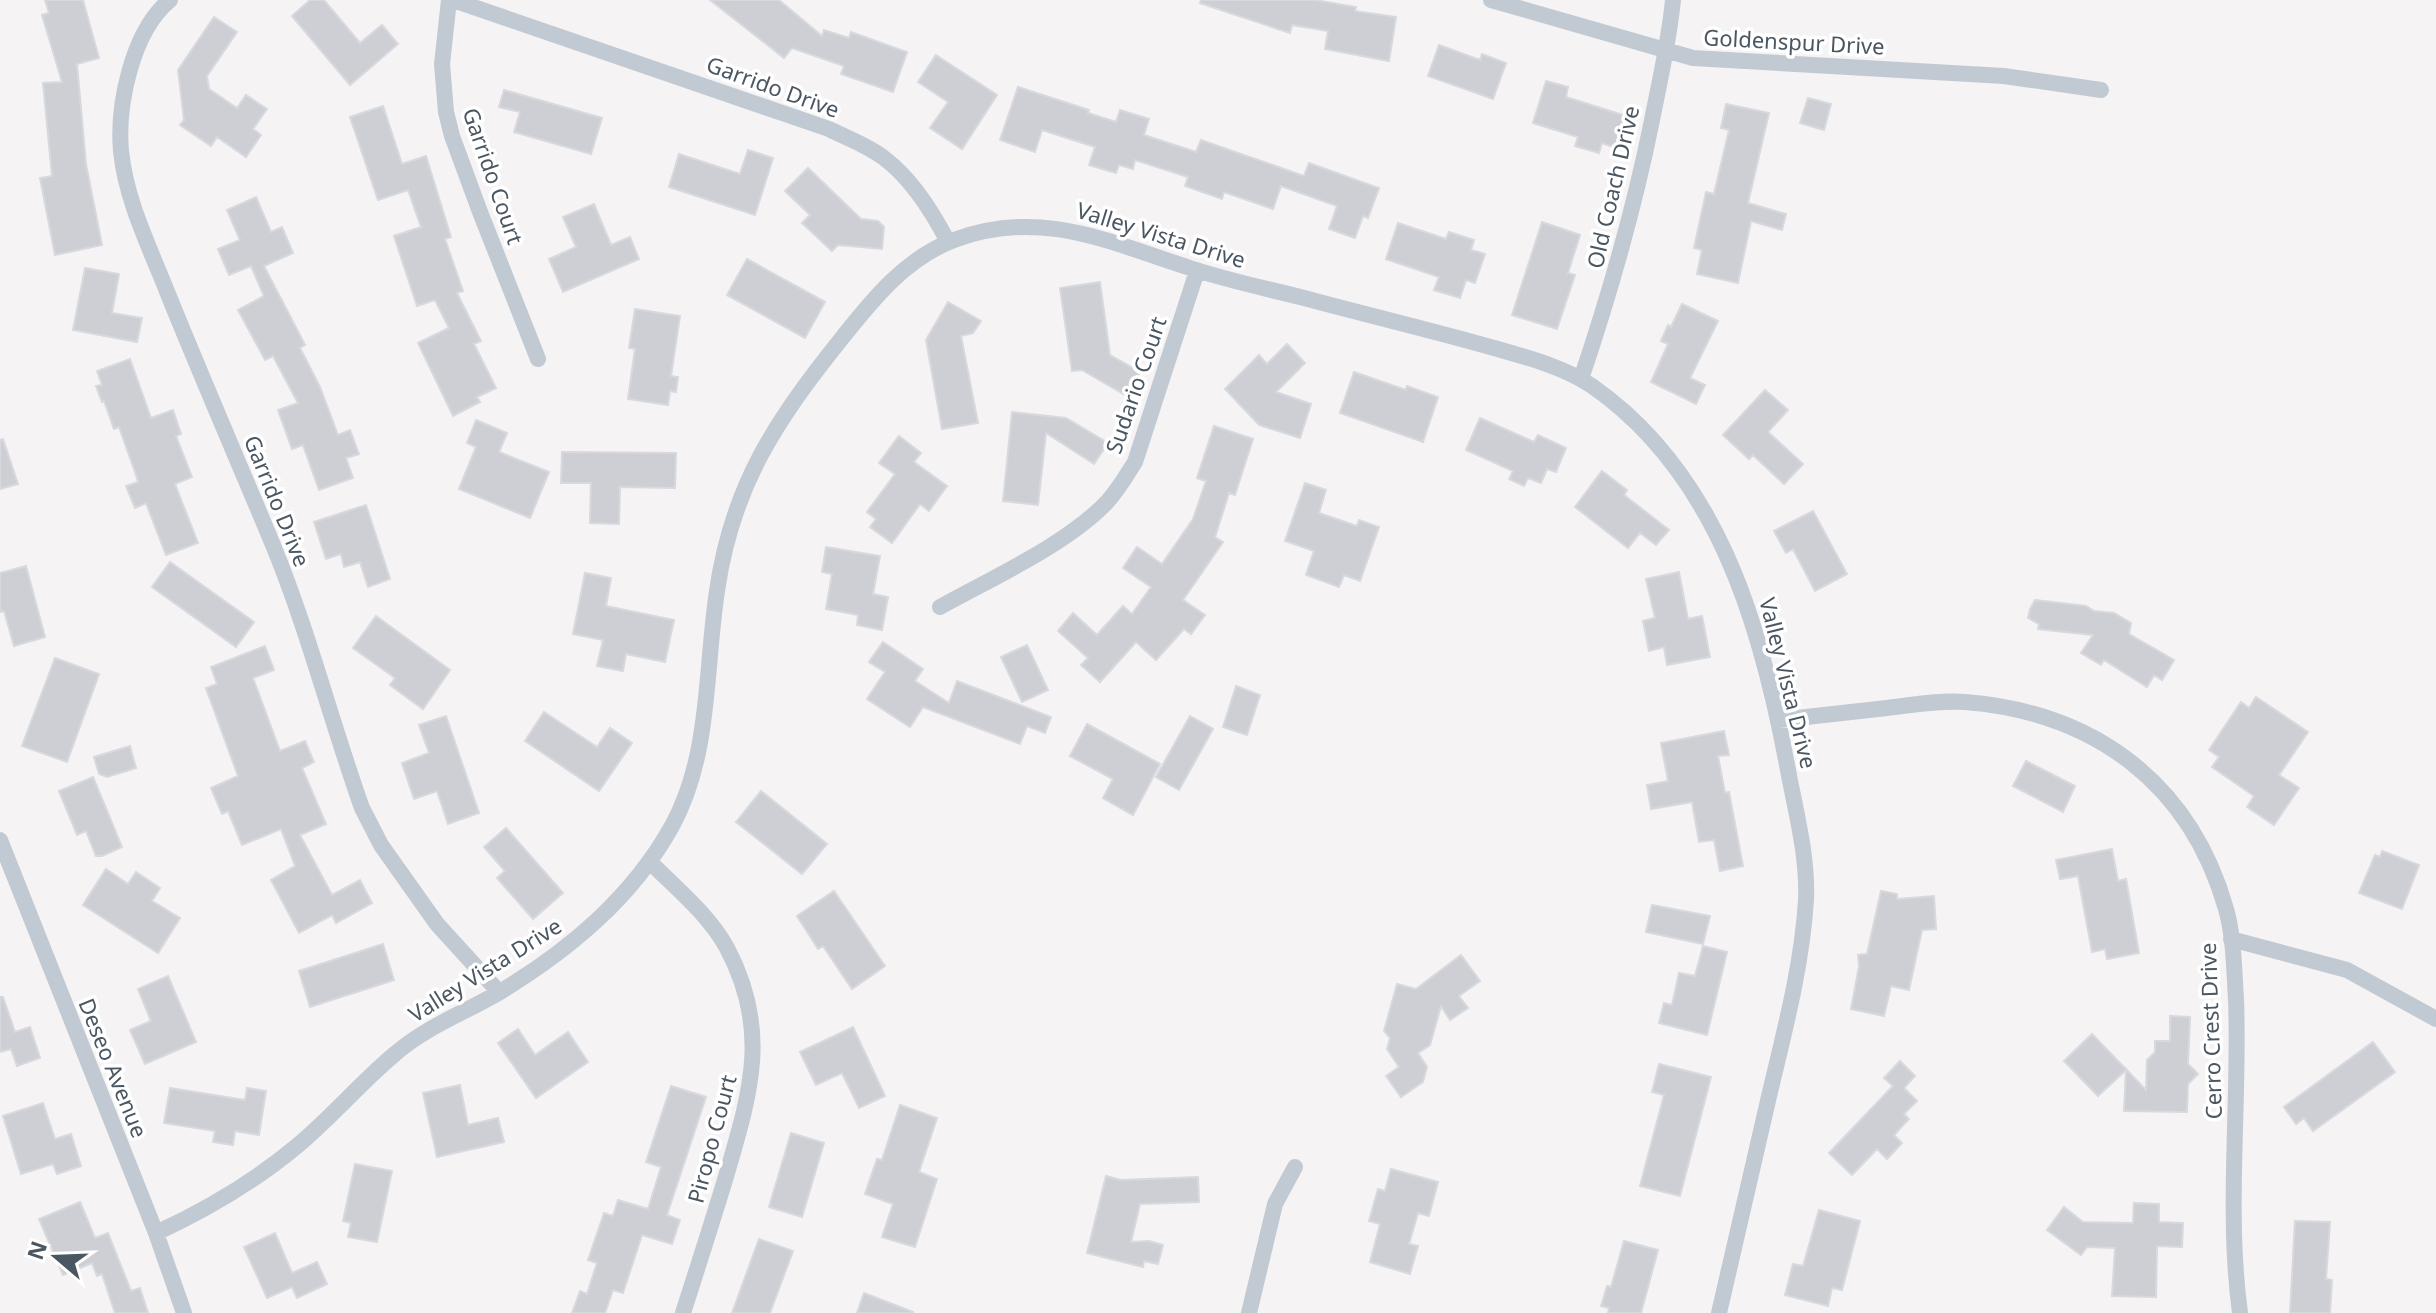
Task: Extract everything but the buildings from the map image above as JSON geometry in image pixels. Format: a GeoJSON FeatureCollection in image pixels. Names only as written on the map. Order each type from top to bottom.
{"type":"FeatureCollection","features":[{"type":"Feature","properties":{"kind":"street","name":"Garrido Drive"},"geometry":{"type":"LineString","coordinates":[[170,0],[150,26],[131,65],[122,107],[121,151],[135,212],[274,547],[362,808],[381,845],[437,924],[499,992]]}},
{"type":"Feature","properties":{"kind":"street","name":"Garrido Drive"},"geometry":{"type":"LineString","coordinates":[[451,0],[829,129],[871,150],[895,167],[933,214],[948,242]]}},
{"type":"Feature","properties":{"kind":"street","name":"Garrido Court"},"geometry":{"type":"LineString","coordinates":[[451,0],[442,64],[446,112],[480,212],[538,359]]}},
{"type":"Feature","properties":{"kind":"street","name":"Goldenspur Drive"},"geometry":{"type":"LineString","coordinates":[[1491,0],[1693,58],[2004,76],[2101,90]]}},
{"type":"Feature","properties":{"kind":"street","name":"Old Coach Drive"},"geometry":{"type":"LineString","coordinates":[[1581,379],[1613,285],[1635,205],[1666,51],[1673,0]]}},
{"type":"Feature","properties":{"kind":"street","name":"Valley Vista Drive"},"geometry":{"type":"LineString","coordinates":[[156,1233],[231,1193],[295,1148],[402,1047],[499,992],[579,938],[613,907],[650,862],[676,819],[695,767],[710,681],[715,598],[722,557],[748,477],[772,431],[862,312],[902,271],[948,242],[986,230],[1055,227],[1100,238],[1197,271],[1435,331],[1528,358],[1581,379],[1627,415],[1650,439],[1687,484],[1706,515],[1749,606],[1779,720],[1806,876],[1802,941],[1786,1024],[1719,1313]]}},
{"type":"Feature","properties":{"kind":"street","name":"Sudario Court"},"geometry":{"type":"LineString","coordinates":[[940,607],[1048,547],[1097,512],[1118,489],[1135,462],[1197,271]]}},
{"type":"Feature","properties":{"kind":"street","name":"Cerro Crest Drive"},"geometry":{"type":"LineString","coordinates":[[1779,720],[1927,703],[1962,702],[2020,709],[2075,728],[2125,757],[2185,819],[2213,870],[2227,911],[2231,939],[2236,998],[2235,1245],[2240,1313]]}},
{"type":"Feature","properties":{"kind":"street","name":"Deseo Avenue"},"geometry":{"type":"LineString","coordinates":[[0,840],[156,1233],[184,1313]]}},
{"type":"Feature","properties":{"kind":"street","name":"Piropo Court"},"geometry":{"type":"LineString","coordinates":[[650,862],[701,912],[726,948],[744,989],[752,1033],[748,1100],[683,1313]]}},
{"type":"Feature","properties":{"kind":"street"},"geometry":{"type":"LineString","coordinates":[[2231,939],[2347,970],[2436,1019]]}},
{"type":"Feature","properties":{"kind":"street"},"geometry":{"type":"LineString","coordinates":[[1249,1313],[1275,1204],[1295,1167]]}}]}
